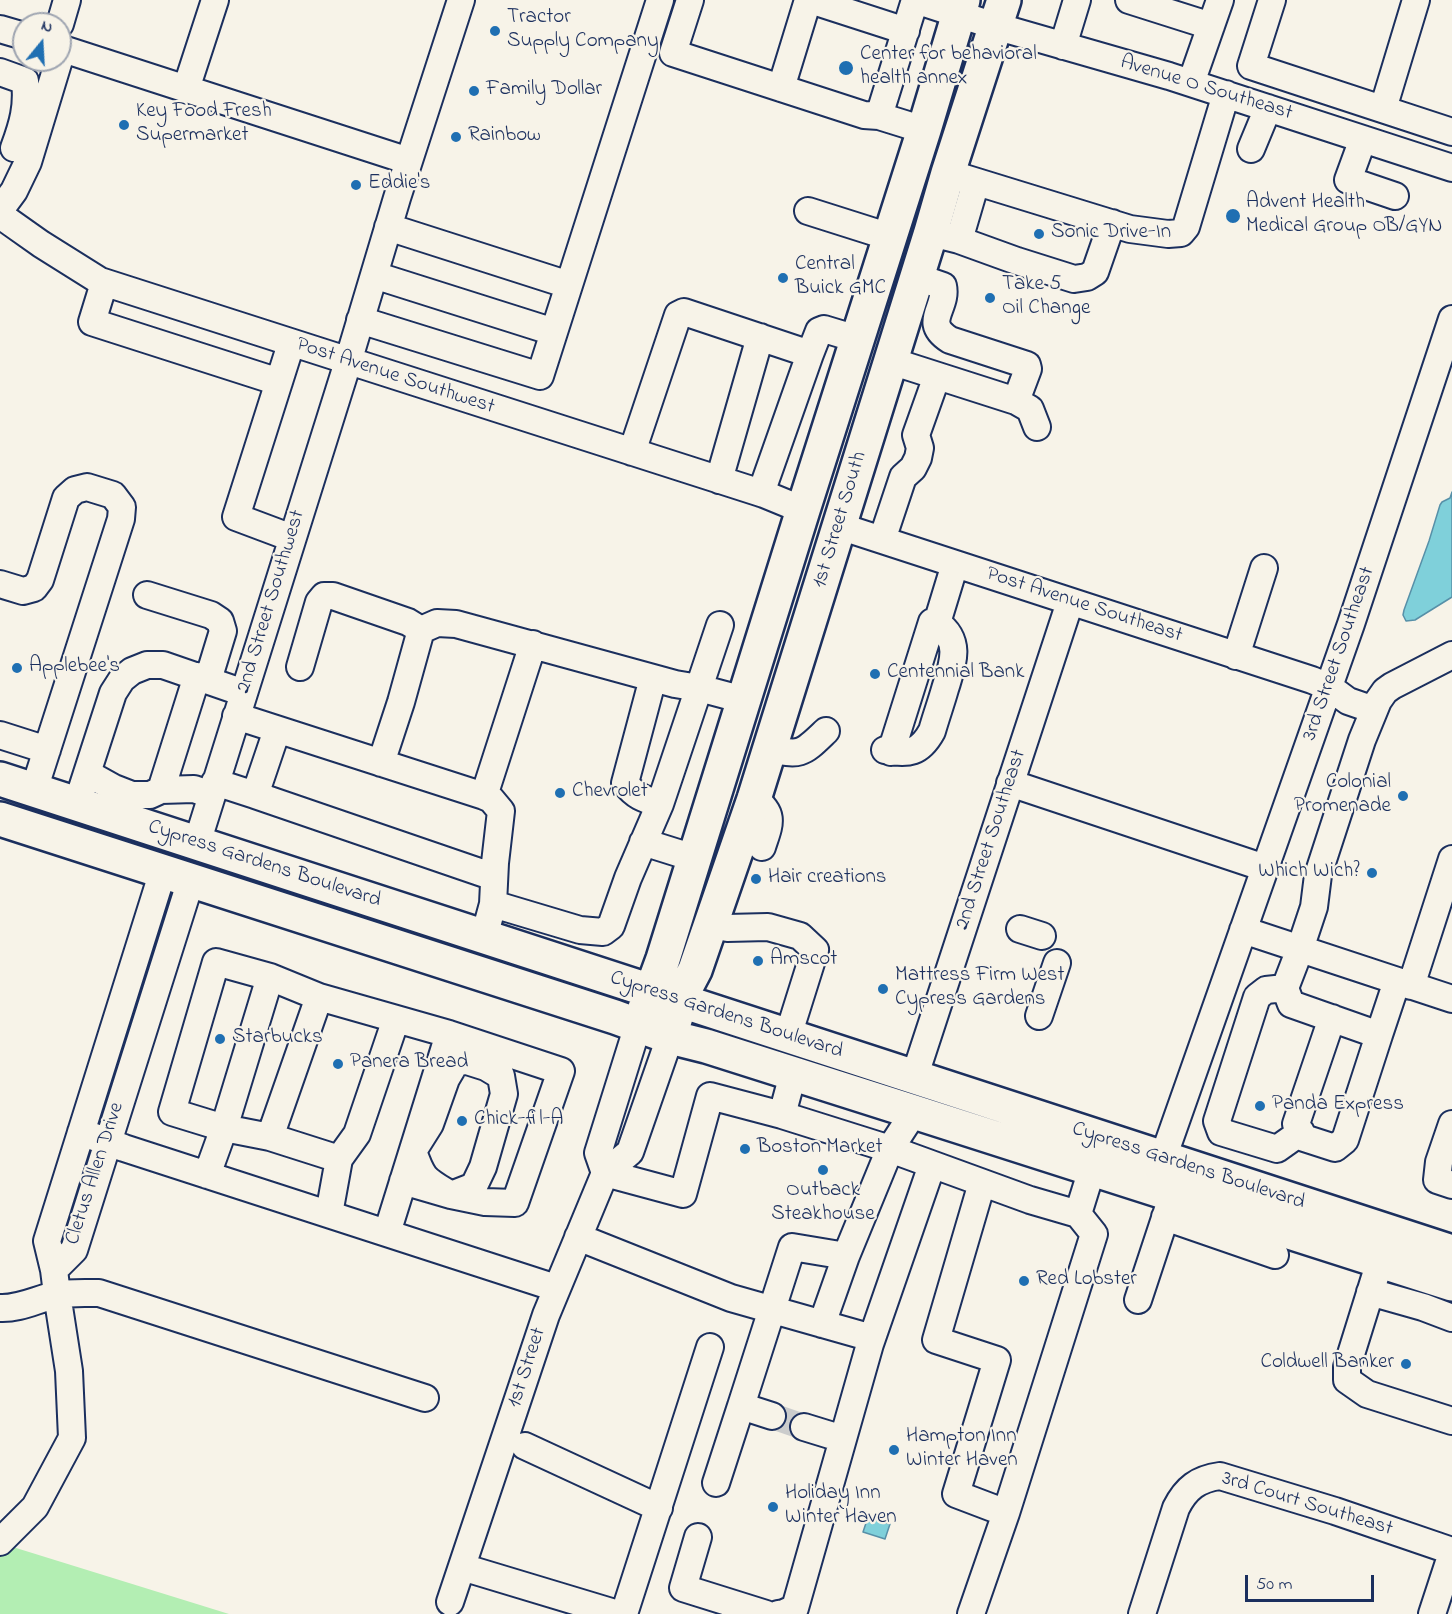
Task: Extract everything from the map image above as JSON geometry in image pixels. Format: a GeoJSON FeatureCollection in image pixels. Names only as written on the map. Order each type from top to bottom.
{"type":"FeatureCollection","features":[{"type":"Feature","properties":{"kind":"main road","name":"1st Street South"},"geometry":{"type":"LineString","coordinates":[[638,1025],[663,959],[962,7]]}},
{"type":"Feature","properties":{"kind":"main road","name":"1st Street South"},"geometry":{"type":"LineString","coordinates":[[670,1037],[754,799],[891,361],[930,282],[945,236],[962,177],[1000,13]]}},
{"type":"Feature","properties":{"kind":"main road"},"geometry":{"type":"LineString","coordinates":[[924,130],[925,157],[918,208],[922,220],[945,236]]}},
{"type":"Feature","properties":{"kind":"main road","name":"Cypress Gardens Boulevard"},"geometry":{"type":"LineString","coordinates":[[0,779],[1452,1252]]}},
{"type":"Feature","properties":{"kind":"main road","name":"Cypress Gardens Boulevard"},"geometry":{"type":"LineString","coordinates":[[0,819],[670,1037],[706,1046],[1092,1169],[1169,1206],[1380,1261],[1452,1284]]}},
{"type":"Feature","properties":{"kind":"main road"},"geometry":{"type":"LineString","coordinates":[[914,1112],[929,1098],[1015,1121],[1036,1117]]}},
{"type":"Feature","properties":{"kind":"main road"},"geometry":{"type":"LineString","coordinates":[[1020,1146],[1025,1143],[1047,1145],[1130,1160],[1162,1158]]}},
{"type":"Feature","properties":{"kind":"street"},"geometry":{"type":"LineString","coordinates":[[186,89],[215,0]]}},
{"type":"Feature","properties":{"kind":"street","name":"2nd Street Southwest"},"geometry":{"type":"LineString","coordinates":[[197,843],[388,227],[461,0]]}},
{"type":"Feature","properties":{"kind":"street"},"geometry":{"type":"LineString","coordinates":[[360,320],[540,376],[660,0]]}},
{"type":"Feature","properties":{"kind":"street"},"geometry":{"type":"LineString","coordinates":[[690,0],[673,53],[864,115],[879,116],[924,130]]}},
{"type":"Feature","properties":{"kind":"street"},"geometry":{"type":"LineString","coordinates":[[781,88],[809,0],[906,31]]}},
{"type":"Feature","properties":{"kind":"street"},"geometry":{"type":"LineString","coordinates":[[879,116],[915,0]]}},
{"type":"Feature","properties":{"kind":"street","name":"Avenue O Southeast"},"geometry":{"type":"LineString","coordinates":[[915,0],[1000,13],[1063,46],[1191,83],[1452,168]]}},
{"type":"Feature","properties":{"kind":"street"},"geometry":{"type":"LineString","coordinates":[[1063,46],[1077,0]]}},
{"type":"Feature","properties":{"kind":"street"},"geometry":{"type":"LineString","coordinates":[[1129,0],[1211,26]]}},
{"type":"Feature","properties":{"kind":"street"},"geometry":{"type":"LineString","coordinates":[[1191,83],[1220,0]]}},
{"type":"Feature","properties":{"kind":"street"},"geometry":{"type":"LineString","coordinates":[[1272,0],[1251,66],[1452,132]]}},
{"type":"Feature","properties":{"kind":"street"},"geometry":{"type":"LineString","coordinates":[[1383,109],[1416,0]]}},
{"type":"Feature","properties":{"kind":"street"},"geometry":{"type":"LineString","coordinates":[[72,52],[409,161]]}},
{"type":"Feature","properties":{"kind":"street"},"geometry":{"type":"LineString","coordinates":[[0,72],[50,89]]}},
{"type":"Feature","properties":{"kind":"street"},"geometry":{"type":"LineString","coordinates":[[14,151],[50,89],[54,72]]}},
{"type":"Feature","properties":{"kind":"street"},"geometry":{"type":"LineString","coordinates":[[0,210],[14,191],[14,151],[27,99],[25,81]]}},
{"type":"Feature","properties":{"kind":"street"},"geometry":{"type":"LineString","coordinates":[[962,177],[1130,229],[1168,234],[1181,233],[1186,227],[1226,94]]}},
{"type":"Feature","properties":{"kind":"street"},"geometry":{"type":"LineString","coordinates":[[1251,149],[1268,108]]}},
{"type":"Feature","properties":{"kind":"street"},"geometry":{"type":"LineString","coordinates":[[1363,139],[1348,180],[1395,196]]}},
{"type":"Feature","properties":{"kind":"street"},"geometry":{"type":"LineString","coordinates":[[808,211],[890,237]]}},
{"type":"Feature","properties":{"kind":"street","name":"Post Avenue Southwest"},"geometry":{"type":"LineString","coordinates":[[0,215],[88,275],[104,283],[761,493],[803,510]]}},
{"type":"Feature","properties":{"kind":"street"},"geometry":{"type":"LineString","coordinates":[[945,236],[1074,279],[1087,277],[1095,272],[1112,224]]}},
{"type":"Feature","properties":{"kind":"street"},"geometry":{"type":"LineString","coordinates":[[388,227],[570,285]]}},
{"type":"Feature","properties":{"kind":"street"},"geometry":{"type":"LineString","coordinates":[[374,275],[554,332]]}},
{"type":"Feature","properties":{"kind":"street"},"geometry":{"type":"LineString","coordinates":[[930,282],[944,291],[936,326],[941,335],[950,340],[1027,364],[1028,369],[1016,401]]}},
{"type":"Feature","properties":{"kind":"street"},"geometry":{"type":"LineString","coordinates":[[104,283],[92,322],[279,382]]}},
{"type":"Feature","properties":{"kind":"street"},"geometry":{"type":"LineString","coordinates":[[632,452],[678,315],[684,312],[810,354]]}},
{"type":"Feature","properties":{"kind":"street","name":"3rd Street Southeast"},"geometry":{"type":"LineString","coordinates":[[1162,1158],[1352,624],[1452,319]]}},
{"type":"Feature","properties":{"kind":"street"},"geometry":{"type":"LineString","coordinates":[[761,493],[819,331],[824,329],[857,339]]}},
{"type":"Feature","properties":{"kind":"street"},"geometry":{"type":"LineString","coordinates":[[719,480],[760,337]]}},
{"type":"Feature","properties":{"kind":"street"},"geometry":{"type":"LineString","coordinates":[[291,344],[236,517],[292,538]]}},
{"type":"Feature","properties":{"kind":"street"},"geometry":{"type":"LineString","coordinates":[[891,361],[1016,401],[1030,408],[1037,427]]}},
{"type":"Feature","properties":{"kind":"street"},"geometry":{"type":"LineString","coordinates":[[882,540],[903,477],[913,468],[918,458],[920,448],[916,435],[937,376]]}},
{"type":"Feature","properties":{"kind":"street"},"geometry":{"type":"LineString","coordinates":[[0,584],[23,591],[34,588],[40,580],[66,498],[75,490],[87,487],[113,495],[122,507],[121,519],[34,790]]}},
{"type":"Feature","properties":{"kind":"street","name":"Post Avenue Southeast"},"geometry":{"type":"LineString","coordinates":[[839,526],[1312,680],[1329,687],[1348,701],[1374,710]]}},
{"type":"Feature","properties":{"kind":"street"},"geometry":{"type":"LineString","coordinates":[[897,752],[939,626],[955,564]]}},
{"type":"Feature","properties":{"kind":"street"},"geometry":{"type":"LineString","coordinates":[[1236,656],[1264,568]]}},
{"type":"Feature","properties":{"kind":"street"},"geometry":{"type":"LineString","coordinates":[[147,595],[211,615],[220,621],[223,631],[202,678],[161,790]]}},
{"type":"Feature","properties":{"kind":"street"},"geometry":{"type":"LineString","coordinates":[[300,667],[319,602],[324,596],[333,596],[398,618],[422,630]]}},
{"type":"Feature","properties":{"kind":"street","name":"2nd Street Southeast"},"geometry":{"type":"LineString","coordinates":[[914,1078],[1070,602]]}},
{"type":"Feature","properties":{"kind":"street"},"geometry":{"type":"LineString","coordinates":[[381,763],[422,630],[437,623],[456,624],[675,684],[744,700]]}},
{"type":"Feature","properties":{"kind":"street"},"geometry":{"type":"LineString","coordinates":[[493,904],[580,930],[603,932],[611,926],[660,804],[720,625]]}},
{"type":"Feature","properties":{"kind":"street"},"geometry":{"type":"LineString","coordinates":[[484,796],[533,644]]}},
{"type":"Feature","properties":{"kind":"street"},"geometry":{"type":"LineString","coordinates":[[1379,1035],[1291,1004],[1285,988],[1314,907],[1318,874],[1374,710],[1385,691],[1392,686],[1452,655]]}},
{"type":"Feature","properties":{"kind":"street"},"geometry":{"type":"LineString","coordinates":[[77,804],[113,693],[122,679],[132,671],[147,665],[163,665],[202,678],[277,729],[491,799],[501,811],[493,904],[484,937]]}},
{"type":"Feature","properties":{"kind":"street"},"geometry":{"type":"LineString","coordinates":[[653,678],[626,783],[639,797],[660,804]]}},
{"type":"Feature","properties":{"kind":"street"},"geometry":{"type":"LineString","coordinates":[[255,795],[277,729]]}},
{"type":"Feature","properties":{"kind":"street"},"geometry":{"type":"LineString","coordinates":[[769,748],[796,753],[810,747],[826,731]]}},
{"type":"Feature","properties":{"kind":"street"},"geometry":{"type":"LineString","coordinates":[[0,735],[47,750]]}},
{"type":"Feature","properties":{"kind":"street"},"geometry":{"type":"LineString","coordinates":[[87,773],[132,795],[150,795],[161,790],[213,788],[255,795],[494,877]]}},
{"type":"Feature","properties":{"kind":"street"},"geometry":{"type":"LineString","coordinates":[[1010,783],[1265,868]]}},
{"type":"Feature","properties":{"kind":"street"},"geometry":{"type":"LineString","coordinates":[[754,799],[765,808],[770,819],[762,846]]}},
{"type":"Feature","properties":{"kind":"street"},"geometry":{"type":"LineString","coordinates":[[643,842],[694,858]]}},
{"type":"Feature","properties":{"kind":"street"},"geometry":{"type":"LineString","coordinates":[[1332,1018],[1296,1124],[1304,1138],[1335,1148],[1345,1140],[1379,1035],[1404,983],[1452,860]]}},
{"type":"Feature","properties":{"kind":"street","name":"Cletus Allen Drive"},"geometry":{"type":"LineString","coordinates":[[56,1282],[46,1241],[81,1132],[177,876]]}},
{"type":"Feature","properties":{"kind":"street","name":"Cletus Allen Drive"},"geometry":{"type":"LineString","coordinates":[[56,1282],[74,1250],[108,1142],[177,876]]}},
{"type":"Feature","properties":{"kind":"street"},"geometry":{"type":"LineString","coordinates":[[711,924],[727,928],[768,927],[800,936],[815,950],[788,1036]]}},
{"type":"Feature","properties":{"kind":"street"},"geometry":{"type":"LineString","coordinates":[[1243,930],[1452,999]]}},
{"type":"Feature","properties":{"kind":"street"},"geometry":{"type":"LineString","coordinates":[[339,1158],[270,1137],[224,1128],[172,1112],[216,962],[270,977],[319,997],[449,1034],[561,1071],[515,1203],[484,1202],[403,1181]]}},
{"type":"Feature","properties":{"kind":"street"},"geometry":{"type":"LineString","coordinates":[[1039,1016],[1057,963]]}},
{"type":"Feature","properties":{"kind":"street"},"geometry":{"type":"LineString","coordinates":[[207,1175],[224,1128],[270,977]]}},
{"type":"Feature","properties":{"kind":"street"},"geometry":{"type":"LineString","coordinates":[[1285,988],[1266,990],[1257,997],[1217,1121],[1221,1132],[1277,1149],[1301,1132]]}},
{"type":"Feature","properties":{"kind":"street"},"geometry":{"type":"LineString","coordinates":[[270,1137],[319,997]]}},
{"type":"Feature","properties":{"kind":"street"},"geometry":{"type":"LineString","coordinates":[[329,1214],[339,1158],[357,1134],[396,1019]]}},
{"type":"Feature","properties":{"kind":"street"},"geometry":{"type":"LineString","coordinates":[[638,1025],[598,1153],[605,1173],[683,1194],[710,1096],[782,1115],[890,1149],[1030,1200],[1078,1214],[1094,1234],[1006,1513],[971,1614]]}},
{"type":"Feature","properties":{"kind":"street"},"geometry":{"type":"LineString","coordinates":[[387,1233],[449,1034]]}},
{"type":"Feature","properties":{"kind":"street","name":"1st Street"},"geometry":{"type":"LineString","coordinates":[[460,1572],[556,1288],[605,1173],[630,1152],[670,1037]]}},
{"type":"Feature","properties":{"kind":"street"},"geometry":{"type":"LineString","coordinates":[[413,1150],[430,1124],[446,1079],[456,1062],[467,1061],[486,1067],[501,1076],[504,1094],[483,1167],[474,1186],[451,1195]]}},
{"type":"Feature","properties":{"kind":"street"},"geometry":{"type":"LineString","coordinates":[[782,1115],[793,1074]]}},
{"type":"Feature","properties":{"kind":"street"},"geometry":{"type":"LineString","coordinates":[[822,1324],[846,1256],[890,1149],[914,1112]]}},
{"type":"Feature","properties":{"kind":"street"},"geometry":{"type":"LineString","coordinates":[[1445,1182],[1439,1162],[1452,1124]]}},
{"type":"Feature","properties":{"kind":"street"},"geometry":{"type":"LineString","coordinates":[[81,1132],[556,1288]]}},
{"type":"Feature","properties":{"kind":"street"},"geometry":{"type":"LineString","coordinates":[[413,1150],[420,1170],[427,1180],[451,1195]]}},
{"type":"Feature","properties":{"kind":"street"},"geometry":{"type":"LineString","coordinates":[[796,1612],[872,1338],[932,1165]]}},
{"type":"Feature","properties":{"kind":"street"},"geometry":{"type":"LineString","coordinates":[[1078,1214],[1092,1169]]}},
{"type":"Feature","properties":{"kind":"street"},"geometry":{"type":"LineString","coordinates":[[982,1183],[936,1341],[997,1360],[956,1494],[1006,1513]]}},
{"type":"Feature","properties":{"kind":"street"},"geometry":{"type":"LineString","coordinates":[[1138,1300],[1169,1206],[1275,1255]]}},
{"type":"Feature","properties":{"kind":"street"},"geometry":{"type":"LineString","coordinates":[[578,1237],[731,1298],[872,1338]]}},
{"type":"Feature","properties":{"kind":"street"},"geometry":{"type":"LineString","coordinates":[[716,1483],[792,1247],[846,1256]]}},
{"type":"Feature","properties":{"kind":"street"},"geometry":{"type":"LineString","coordinates":[[1380,1261],[1347,1367],[1347,1380],[1367,1394],[1452,1421]]}},
{"type":"Feature","properties":{"kind":"street"},"geometry":{"type":"LineString","coordinates":[[0,1308],[33,1303],[56,1282]]}},
{"type":"Feature","properties":{"kind":"street"},"geometry":{"type":"LineString","coordinates":[[56,1282],[99,1293],[424,1398]]}},
{"type":"Feature","properties":{"kind":"street"},"geometry":{"type":"LineString","coordinates":[[0,1542],[35,1507],[72,1438],[69,1371],[56,1282]]}},
{"type":"Feature","properties":{"kind":"street"},"geometry":{"type":"LineString","coordinates":[[1371,1292],[1452,1318]]}},
{"type":"Feature","properties":{"kind":"street"},"geometry":{"type":"LineString","coordinates":[[624,1614],[710,1347]]}},
{"type":"Feature","properties":{"kind":"street"},"geometry":{"type":"LineString","coordinates":[[741,1406],[772,1416]]}},
{"type":"Feature","properties":{"kind":"street"},"geometry":{"type":"LineString","coordinates":[[804,1427],[843,1439]]}},
{"type":"Feature","properties":{"kind":"street"},"geometry":{"type":"LineString","coordinates":[[525,1446],[659,1508]]}},
{"type":"Feature","properties":{"kind":"street","name":"3rd Court Southeast"},"geometry":{"type":"LineString","coordinates":[[1142,1614],[1182,1495],[1206,1478],[1220,1476],[1335,1511],[1452,1552]]}},
{"type":"Feature","properties":{"kind":"street"},"geometry":{"type":"LineString","coordinates":[[698,1537],[683,1588],[766,1614]]}},
{"type":"Feature","properties":{"kind":"street"},"geometry":{"type":"LineString","coordinates":[[1432,1614],[1452,1552]]}},
{"type":"Feature","properties":{"kind":"street"},"geometry":{"type":"LineString","coordinates":[[450,1602],[460,1572],[618,1614]]}},
{"type":"Feature","properties":{"kind":"green space"},"geometry":{"type":"Polygon","coordinates":[[[0,1543],[229,1614],[0,1614],[0,1543]]]}},
{"type":"Feature","properties":{"kind":"water"},"geometry":{"type":"Polygon","coordinates":[[[1452,492],[1452,597],[1415,620],[1406,621],[1403,615],[1404,610],[1440,505],[1450,498],[1452,492]]]}},
{"type":"Feature","properties":{"kind":"water"},"geometry":{"type":"Polygon","coordinates":[[[868,1517],[890,1524],[885,1539],[863,1532],[868,1517]]]}},
{"type":"Feature","properties":{"kind":"tunnel"},"geometry":{"type":"LineString","coordinates":[[772,1416],[804,1427]]}},
{"type":"Feature","properties":{"kind":"place","name":"Tractor Supply Company"},"geometry":{"type":"Point","coordinates":[495,31]}},
{"type":"Feature","properties":{"kind":"place","name":"Center for behavioral health annex"},"geometry":{"type":"Point","coordinates":[846,68]}},
{"type":"Feature","properties":{"kind":"place","name":"Family Dollar"},"geometry":{"type":"Point","coordinates":[474,91]}},
{"type":"Feature","properties":{"kind":"place","name":"Key Food Fresh Supermarket"},"geometry":{"type":"Point","coordinates":[124,125]}},
{"type":"Feature","properties":{"kind":"place","name":"Rainbow"},"geometry":{"type":"Point","coordinates":[456,137]}},
{"type":"Feature","properties":{"kind":"place","name":"Eddie's"},"geometry":{"type":"Point","coordinates":[356,185]}},
{"type":"Feature","properties":{"kind":"place","name":"Advent Health Medical Group OB/GYN"},"geometry":{"type":"Point","coordinates":[1233,216]}},
{"type":"Feature","properties":{"kind":"place","name":"Sonic Drive-In"},"geometry":{"type":"Point","coordinates":[1039,234]}},
{"type":"Feature","properties":{"kind":"place","name":"Central Buick GMC"},"geometry":{"type":"Point","coordinates":[783,278]}},
{"type":"Feature","properties":{"kind":"place","name":"Take 5 Oil Change"},"geometry":{"type":"Point","coordinates":[990,298]}},
{"type":"Feature","properties":{"kind":"place","name":"Applebee's"},"geometry":{"type":"Point","coordinates":[17,668]}},
{"type":"Feature","properties":{"kind":"place","name":"Centennial Bank"},"geometry":{"type":"Point","coordinates":[875,674]}},
{"type":"Feature","properties":{"kind":"place","name":"Chevrolet"},"geometry":{"type":"Point","coordinates":[560,793]}},
{"type":"Feature","properties":{"kind":"place","name":"Colonial Promenade"},"geometry":{"type":"Point","coordinates":[1403,796]}},
{"type":"Feature","properties":{"kind":"place","name":"Which Wich?"},"geometry":{"type":"Point","coordinates":[1372,873]}},
{"type":"Feature","properties":{"kind":"place","name":"Hair creations"},"geometry":{"type":"Point","coordinates":[756,879]}},
{"type":"Feature","properties":{"kind":"place","name":"Amscot"},"geometry":{"type":"Point","coordinates":[758,961]}},
{"type":"Feature","properties":{"kind":"place","name":"Mattress Firm West Cypress Gardens"},"geometry":{"type":"Point","coordinates":[883,989]}},
{"type":"Feature","properties":{"kind":"place","name":"Starbucks"},"geometry":{"type":"Point","coordinates":[220,1039]}},
{"type":"Feature","properties":{"kind":"place","name":"Panera Bread"},"geometry":{"type":"Point","coordinates":[338,1064]}},
{"type":"Feature","properties":{"kind":"place","name":"Panda Express"},"geometry":{"type":"Point","coordinates":[1260,1106]}},
{"type":"Feature","properties":{"kind":"place","name":"Chick-fil-A"},"geometry":{"type":"Point","coordinates":[462,1121]}},
{"type":"Feature","properties":{"kind":"place","name":"Boston Market"},"geometry":{"type":"Point","coordinates":[745,1149]}},
{"type":"Feature","properties":{"kind":"place","name":"Outback Steakhouse"},"geometry":{"type":"Point","coordinates":[823,1170]}},
{"type":"Feature","properties":{"kind":"place","name":"Red Lobster"},"geometry":{"type":"Point","coordinates":[1024,1281]}},
{"type":"Feature","properties":{"kind":"place","name":"Coldwell Banker"},"geometry":{"type":"Point","coordinates":[1406,1364]}},
{"type":"Feature","properties":{"kind":"place","name":"Hampton Inn Winter Haven"},"geometry":{"type":"Point","coordinates":[894,1450]}},
{"type":"Feature","properties":{"kind":"place","name":"Holiday Inn Winter Haven"},"geometry":{"type":"Point","coordinates":[773,1507]}}]}
